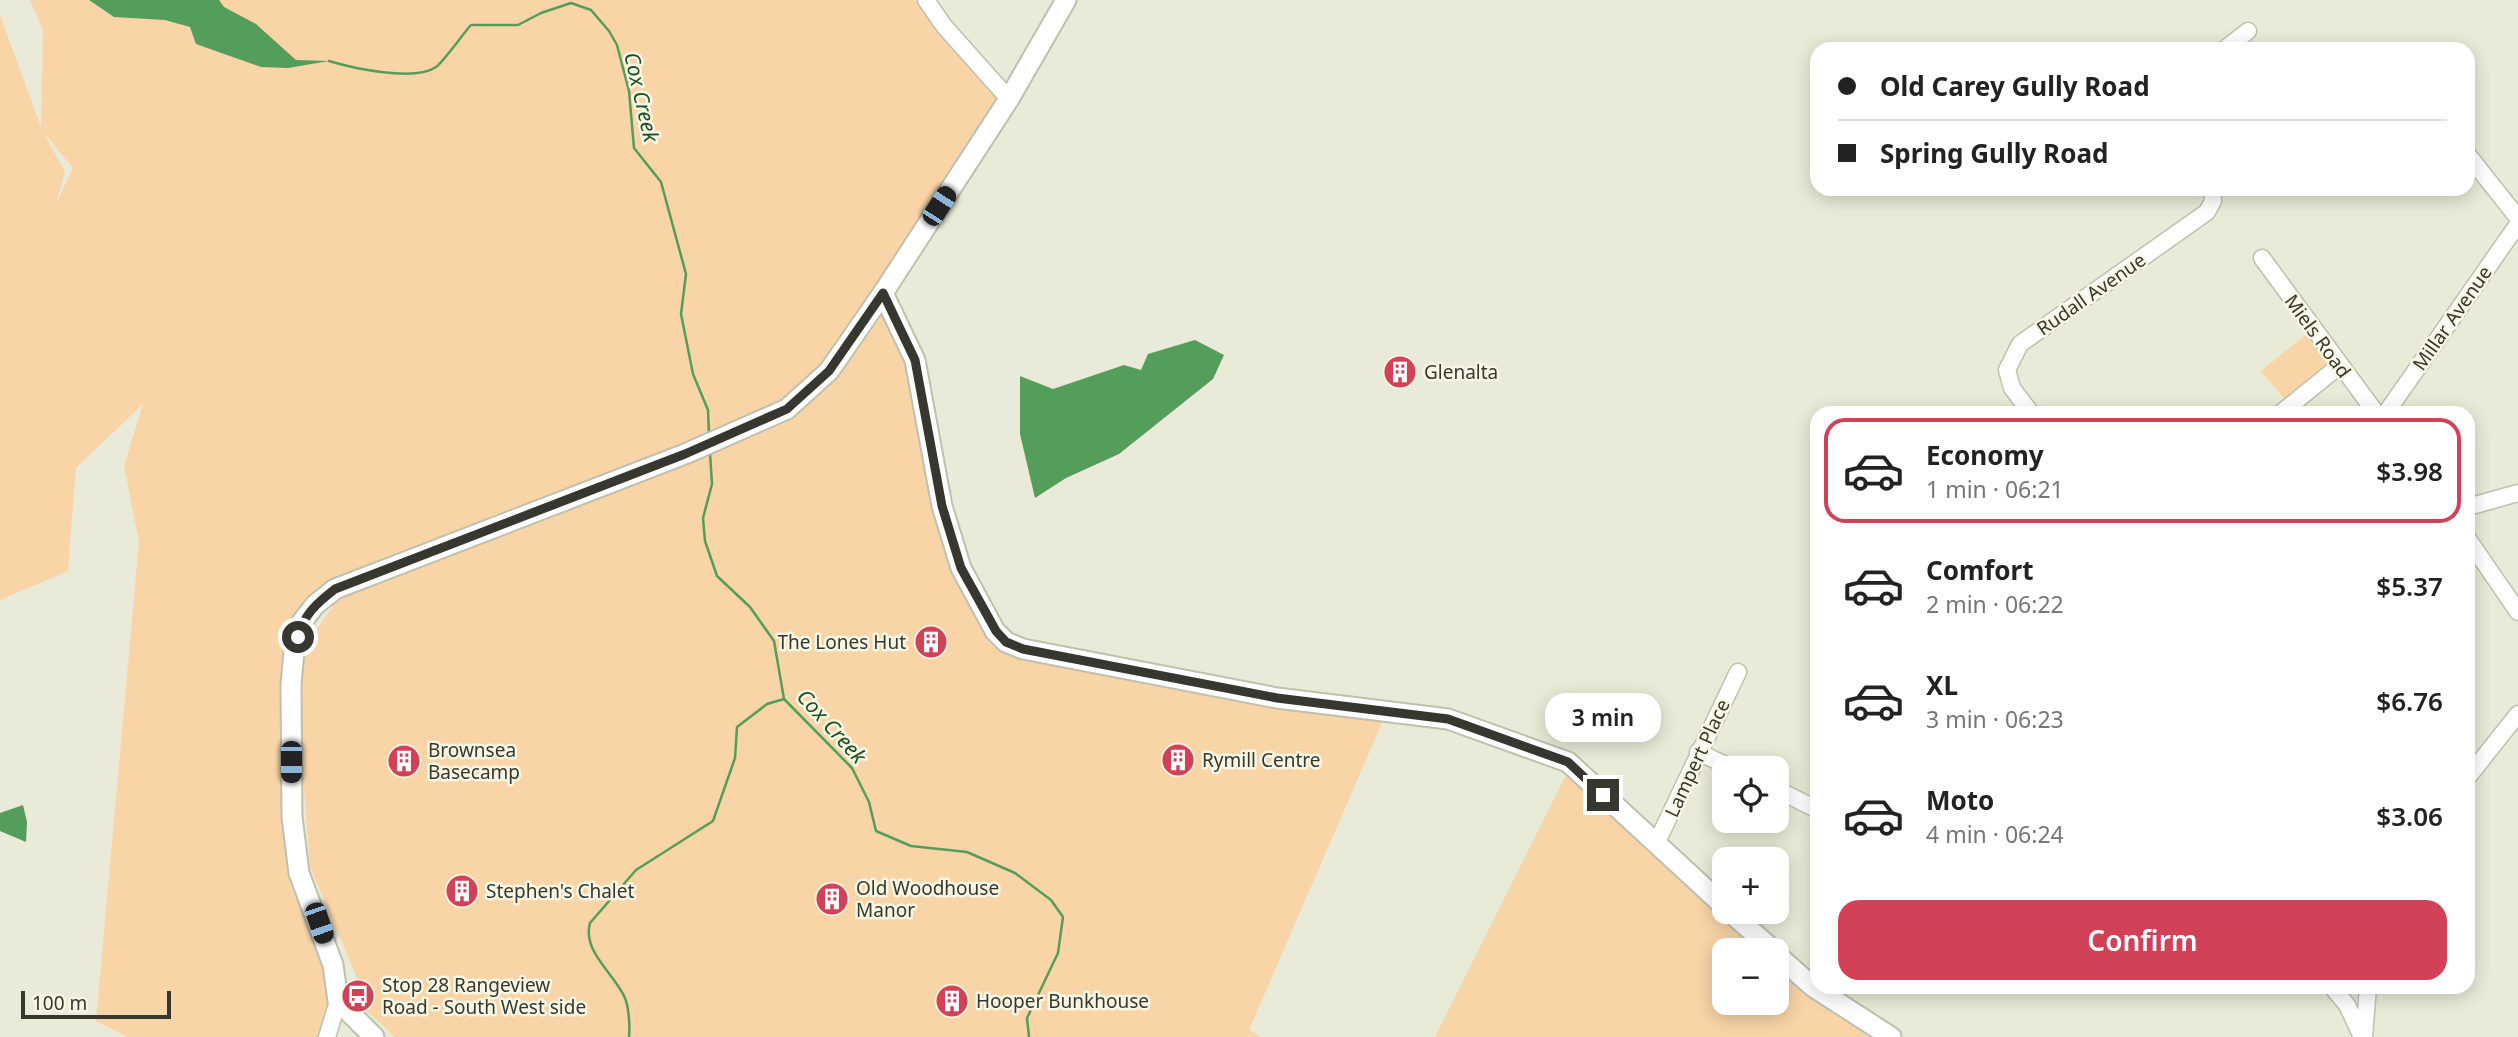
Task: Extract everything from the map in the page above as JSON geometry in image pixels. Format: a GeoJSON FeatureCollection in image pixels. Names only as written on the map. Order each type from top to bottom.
{"type":"FeatureCollection","features":[{"type":"Feature","properties":{"kind":"main road"},"geometry":{"type":"LineString","coordinates":[[374,1037],[338,1001],[333,965],[299,873],[292,817],[291,685],[302,623],[315,605],[335,589],[710,443],[787,409],[829,371],[883,293],[1009,99],[1066,0]]}},
{"type":"Feature","properties":{"kind":"main road"},"geometry":{"type":"LineString","coordinates":[[883,293],[915,360],[942,506],[961,568],[996,631],[1006,642],[1023,649],[1277,698],[1448,719],[1568,762],[1712,895]]}},
{"type":"Feature","properties":{"kind":"main road"},"geometry":{"type":"LineString","coordinates":[[1743,924],[1759,938]]}},
{"type":"Feature","properties":{"kind":"main road"},"geometry":{"type":"LineString","coordinates":[[1789,965],[1810,984]]}},
{"type":"Feature","properties":{"kind":"main road"},"geometry":{"type":"LineString","coordinates":[[1824,994],[1891,1037]]}},
{"type":"Feature","properties":{"kind":"street"},"geometry":{"type":"LineString","coordinates":[[926,0],[944,26],[1009,99]]}},
{"type":"Feature","properties":{"kind":"street"},"geometry":{"type":"LineString","coordinates":[[2234,42],[2248,31]]}},
{"type":"Feature","properties":{"kind":"street"},"geometry":{"type":"LineString","coordinates":[[2475,164],[2518,218]]}},
{"type":"Feature","properties":{"kind":"street","name":"Rudall Avenue"},"geometry":{"type":"LineString","coordinates":[[2026,406],[2012,388],[2007,370],[2021,344],[2207,212],[2213,196]]}},
{"type":"Feature","properties":{"kind":"street","name":"Millar Avenue"},"geometry":{"type":"LineString","coordinates":[[2391,406],[2518,224]]}},
{"type":"Feature","properties":{"kind":"street","name":"Miels Road"},"geometry":{"type":"LineString","coordinates":[[2262,258],[2370,406]]}},
{"type":"Feature","properties":{"kind":"street"},"geometry":{"type":"LineString","coordinates":[[2290,406],[2339,366]]}},
{"type":"Feature","properties":{"kind":"street"},"geometry":{"type":"LineString","coordinates":[[2475,505],[2518,493]]}},
{"type":"Feature","properties":{"kind":"street"},"geometry":{"type":"LineString","coordinates":[[2475,549],[2518,612]]}},
{"type":"Feature","properties":{"kind":"street","name":"Lampert Place"},"geometry":{"type":"LineString","coordinates":[[1656,844],[1738,672]]}},
{"type":"Feature","properties":{"kind":"street"},"geometry":{"type":"LineString","coordinates":[[2475,768],[2518,714]]}},
{"type":"Feature","properties":{"kind":"street"},"geometry":{"type":"LineString","coordinates":[[1698,752],[1712,759]]}},
{"type":"Feature","properties":{"kind":"street"},"geometry":{"type":"LineString","coordinates":[[1789,796],[1810,806]]}},
{"type":"Feature","properties":{"kind":"street"},"geometry":{"type":"LineString","coordinates":[[2338,994],[2347,1005],[2363,1037]]}},
{"type":"Feature","properties":{"kind":"street"},"geometry":{"type":"LineString","coordinates":[[2363,1037],[2367,994]]}},
{"type":"Feature","properties":{"kind":"street"},"geometry":{"type":"LineString","coordinates":[[327,1037],[338,1001]]}},
{"type":"Feature","properties":{"kind":"shaded area"},"geometry":{"type":"Polygon","coordinates":[[[30,0],[936,0],[1009,99],[883,293],[915,360],[942,505],[961,568],[995,631],[1006,643],[1023,649],[1277,698],[1388,709],[1249,1030],[1261,1037],[395,1037],[355,1000],[358,980],[310,867],[295,678],[315,632],[344,590],[582,494],[335,589],[312,608],[301,623],[292,672],[290,707],[293,821],[300,873],[333,973],[334,1014],[327,1037],[128,1037],[96,1021],[139,542],[124,466],[143,404],[76,468],[68,571],[0,600],[0,15],[41,127],[43,30],[30,0]],[[44,133],[65,172],[56,204],[73,168],[44,133]]]}},
{"type":"Feature","properties":{"kind":"shaded area"},"geometry":{"type":"Polygon","coordinates":[[[89,0],[219,0],[224,7],[256,24],[296,60],[329,61],[288,68],[261,67],[196,44],[190,27],[165,20],[114,17],[89,0]]]}},
{"type":"Feature","properties":{"kind":"shaded area"},"geometry":{"type":"Polygon","coordinates":[[[2307,334],[2335,368],[2287,402],[2261,371],[2307,334]]]}},
{"type":"Feature","properties":{"kind":"shaded area"},"geometry":{"type":"Polygon","coordinates":[[[1195,340],[1224,355],[1213,379],[1119,454],[1066,478],[1035,498],[1020,434],[1020,376],[1053,389],[1124,365],[1141,370],[1148,354],[1195,340]]]}},
{"type":"Feature","properties":{"kind":"shaded area"},"geometry":{"type":"Polygon","coordinates":[[[1567,773],[1712,909],[1712,924],[1728,924],[1743,938],[1712,938],[1712,1015],[1789,1015],[1789,981],[1802,993],[1871,1037],[1435,1037],[1567,773]]]}},
{"type":"Feature","properties":{"kind":"shaded area"},"geometry":{"type":"Polygon","coordinates":[[[23,805],[27,822],[26,842],[0,831],[0,813],[23,805]]]}},
{"type":"Feature","properties":{"kind":"waterway","name":"Cox Creek"},"geometry":{"type":"LineString","coordinates":[[329,61],[399,74],[426,71],[439,64],[471,25],[518,25],[541,13],[571,3],[591,10],[617,45],[629,91],[634,148],[661,182],[686,274],[681,314],[693,374],[708,410],[709,435]]}},
{"type":"Feature","properties":{"kind":"waterway","name":"Cox Creek"},"geometry":{"type":"LineString","coordinates":[[710,453],[712,484],[703,518],[705,541],[717,576],[750,607],[774,641],[784,699],[852,768],[869,802],[876,831],[911,846],[967,852],[1015,873],[1051,900],[1063,917],[1058,953],[1027,1018],[1029,1037]]}},
{"type":"Feature","properties":{"kind":"waterway"},"geometry":{"type":"LineString","coordinates":[[629,1037],[625,998],[595,953],[589,934],[590,923],[636,870],[713,821],[735,758],[737,727],[767,704],[784,699]]}},
{"type":"Feature","properties":{"kind":"place","name":"Glenalta"},"geometry":{"type":"Point","coordinates":[1400,372]}},
{"type":"Feature","properties":{"kind":"place","name":"The Lones Hut"},"geometry":{"type":"Point","coordinates":[931,642]}},
{"type":"Feature","properties":{"kind":"place","name":"Rymill Centre"},"geometry":{"type":"Point","coordinates":[1178,760]}},
{"type":"Feature","properties":{"kind":"place","name":"Brownsea Basecamp"},"geometry":{"type":"Point","coordinates":[404,761]}},
{"type":"Feature","properties":{"kind":"place","name":"Stephen's Chalet"},"geometry":{"type":"Point","coordinates":[462,891]}},
{"type":"Feature","properties":{"kind":"place","name":"Old Woodhouse Manor"},"geometry":{"type":"Point","coordinates":[832,899]}},
{"type":"Feature","properties":{"kind":"place","name":"Stop 28 Rangeview Road - South West side"},"geometry":{"type":"Point","coordinates":[358,996]}},
{"type":"Feature","properties":{"kind":"place","name":"Hooper Bunkhouse"},"geometry":{"type":"Point","coordinates":[952,1001]}},
{"type":"Feature","properties":{"kind":"route"},"geometry":{"type":"LineString","coordinates":[[298,637],[302,623],[315,605],[335,589],[685,454],[787,409],[829,371],[883,293],[915,360],[942,506],[961,568],[996,631],[1006,642],[1023,649],[1115,664],[1277,698],[1388,709],[1448,719],[1568,762],[1603,795]]}}]}
